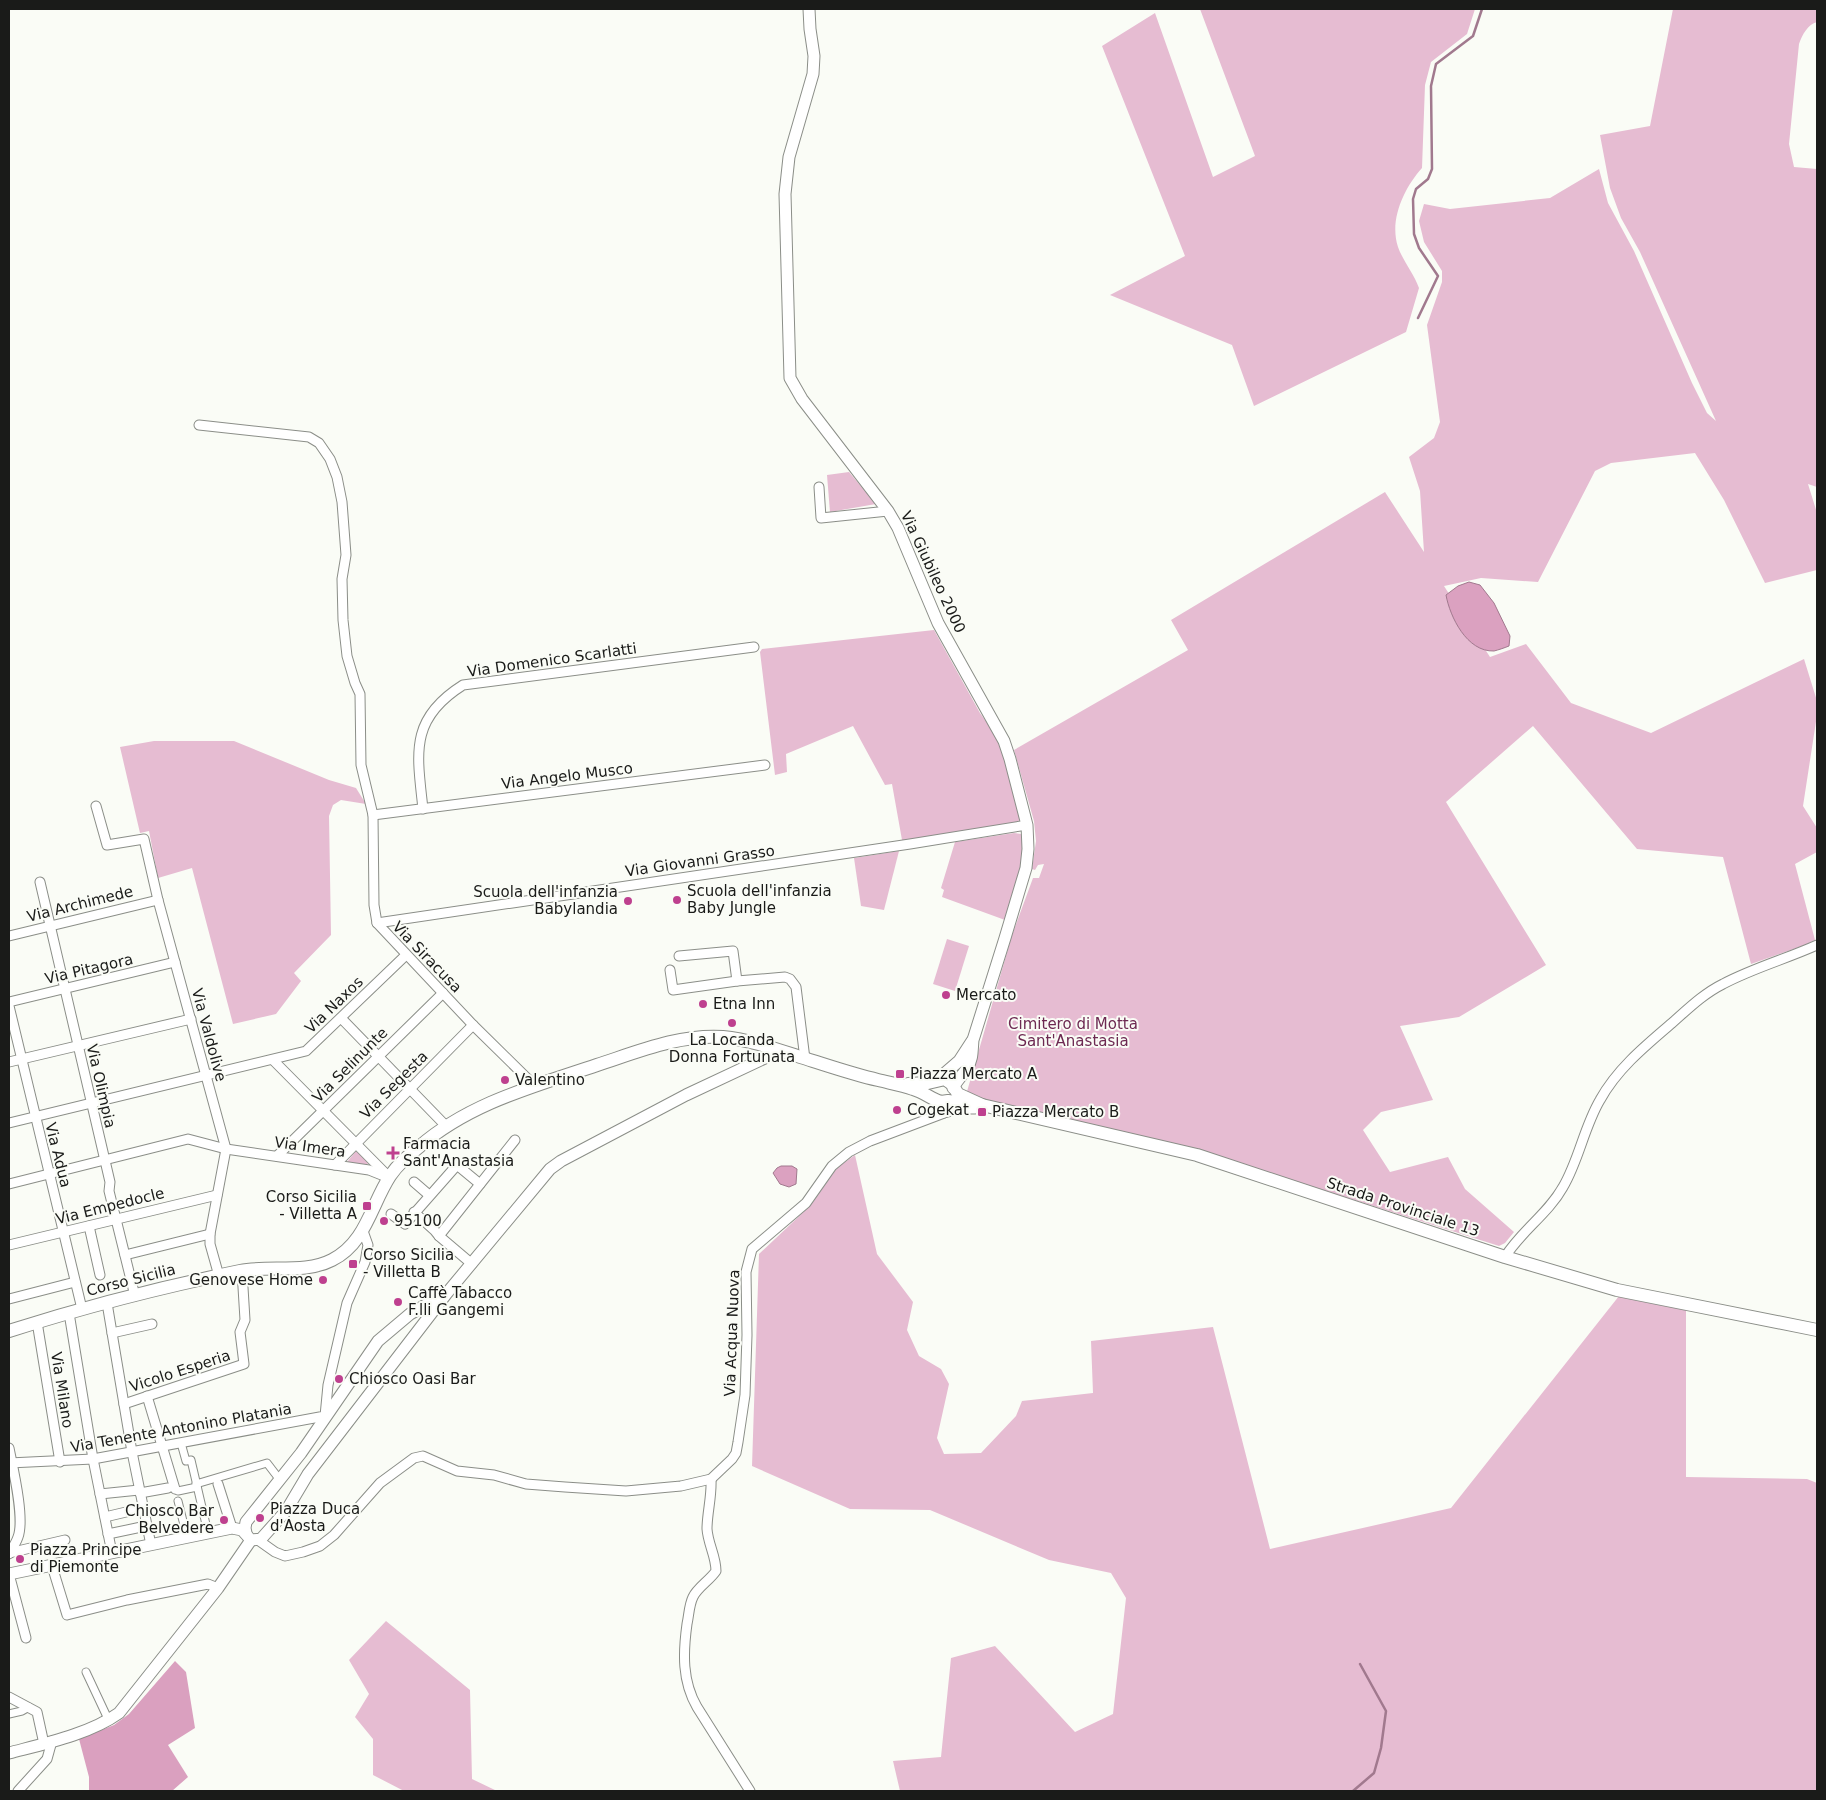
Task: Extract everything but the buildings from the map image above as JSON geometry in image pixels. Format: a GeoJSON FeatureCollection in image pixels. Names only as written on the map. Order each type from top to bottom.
{"type":"FeatureCollection","features":[{"type":"Feature","properties":{"kind":"main road","name":"Corso Sicilia"},"geometry":{"type":"LineString","coordinates":[[10,1328],[242,1271],[321,1265],[353,1245],[363,1231],[389,1178],[402,1161],[446,1126],[495,1100],[622,1057],[691,1038],[725,1038],[746,1041],[778,1050]]}},
{"type":"Feature","properties":{"kind":"main road"},"geometry":{"type":"LineString","coordinates":[[778,1050],[932,1096],[945,1106],[982,1105]]}},
{"type":"Feature","properties":{"kind":"main road"},"geometry":{"type":"LineString","coordinates":[[896,1084],[924,1084],[945,1080],[952,1084],[965,1098],[982,1105]]}},
{"type":"Feature","properties":{"kind":"main road"},"geometry":{"type":"LineString","coordinates":[[932,1096],[931,1086],[936,1081]]}},
{"type":"Feature","properties":{"kind":"main road"},"geometry":{"type":"LineString","coordinates":[[945,1106],[953,1096],[954,1088]]}},
{"type":"Feature","properties":{"kind":"main road","name":"Strada Provinciale 13"},"geometry":{"type":"LineString","coordinates":[[982,1105],[1197,1155],[1505,1257],[1617,1290],[1817,1330]]}},
{"type":"Feature","properties":{"kind":"street","name":"Via Giubileo 2000"},"geometry":{"type":"LineString","coordinates":[[809,9],[814,56],[813,74],[810,89],[794,134],[785,194],[790,378],[802,399],[888,510],[898,528],[938,623],[1004,741],[1029,836],[1026,868],[973,1040]]}},
{"type":"Feature","properties":{"kind":"street","name":"Via Siracusa"},"geometry":{"type":"LineString","coordinates":[[199,424],[309,437],[319,443],[330,459],[342,502],[346,555],[342,579],[343,620],[347,656],[360,694],[361,765],[373,815],[374,904],[377,923],[473,1025],[535,1086]]}},
{"type":"Feature","properties":{"kind":"street"},"geometry":{"type":"LineString","coordinates":[[819,487],[821,518],[888,510]]}},
{"type":"Feature","properties":{"kind":"street","name":"Via Domenico Scarlatti"},"geometry":{"type":"LineString","coordinates":[[423,809],[418,759],[419,743],[436,707],[443,699],[463,685],[754,647]]}},
{"type":"Feature","properties":{"kind":"street","name":"Via Angelo Musco"},"geometry":{"type":"LineString","coordinates":[[373,815],[765,765]]}},
{"type":"Feature","properties":{"kind":"street","name":"Via Valdolive"},"geometry":{"type":"LineString","coordinates":[[96,806],[107,845],[144,839],[158,900],[192,1019],[226,1149],[210,1234],[210,1244],[219,1276]]}},
{"type":"Feature","properties":{"kind":"street","name":"Via Giovanni Grasso"},"geometry":{"type":"LineString","coordinates":[[377,923],[1027,825]]}},
{"type":"Feature","properties":{"kind":"street","name":"Via Olimpia"},"geometry":{"type":"LineString","coordinates":[[40,882],[110,1182],[109,1191],[115,1219],[135,1296]]}},
{"type":"Feature","properties":{"kind":"street","name":"Via Archimede"},"geometry":{"type":"LineString","coordinates":[[9,936],[158,900]]}},
{"type":"Feature","properties":{"kind":"street"},"geometry":{"type":"LineString","coordinates":[[1505,1257],[1554,1202],[1571,1170],[1590,1117],[1600,1099],[1629,1062],[1709,991],[1742,975],[1817,945]]}},
{"type":"Feature","properties":{"kind":"street"},"geometry":{"type":"LineString","coordinates":[[680,956],[733,951],[737,981]]}},
{"type":"Feature","properties":{"kind":"street","name":"Via Naxos"},"geometry":{"type":"LineString","coordinates":[[9,1123],[306,1051],[406,955]]}},
{"type":"Feature","properties":{"kind":"street","name":"Via Pitagora"},"geometry":{"type":"LineString","coordinates":[[9,1002],[175,962]]}},
{"type":"Feature","properties":{"kind":"street"},"geometry":{"type":"LineString","coordinates":[[670,970],[673,990],[737,981],[785,977],[790,979],[796,987],[805,1059]]}},
{"type":"Feature","properties":{"kind":"street","name":"Via Selinunte"},"geometry":{"type":"LineString","coordinates":[[277,1156],[443,993]]}},
{"type":"Feature","properties":{"kind":"street","name":"Via Adua"},"geometry":{"type":"LineString","coordinates":[[9,1006],[82,1309]]}},
{"type":"Feature","properties":{"kind":"street"},"geometry":{"type":"LineString","coordinates":[[341,1018],[446,1126]]}},
{"type":"Feature","properties":{"kind":"street"},"geometry":{"type":"LineString","coordinates":[[9,1062],[192,1019]]}},
{"type":"Feature","properties":{"kind":"street","name":"Via Segesta"},"geometry":{"type":"LineString","coordinates":[[335,1165],[473,1025]]}},
{"type":"Feature","properties":{"kind":"street"},"geometry":{"type":"LineString","coordinates":[[936,1081],[959,1061],[973,1040]]}},
{"type":"Feature","properties":{"kind":"street"},"geometry":{"type":"LineString","coordinates":[[954,1088],[971,1059],[973,1040]]}},
{"type":"Feature","properties":{"kind":"street"},"geometry":{"type":"LineString","coordinates":[[9,1753],[48,1742],[109,1720],[126,1706],[218,1588],[251,1539],[265,1537],[293,1499],[308,1474],[447,1293],[550,1169],[560,1161],[686,1095],[778,1050]]}},
{"type":"Feature","properties":{"kind":"street"},"geometry":{"type":"LineString","coordinates":[[273,1060],[356,1142],[389,1178]]}},
{"type":"Feature","properties":{"kind":"street","name":"Via Acqua Nuova"},"geometry":{"type":"LineString","coordinates":[[711,1479],[732,1459],[736,1453],[738,1442],[745,1395],[747,1335],[746,1272],[752,1249],[806,1203],[832,1166],[849,1152],[945,1106],[960,1109],[1000,1109]]}},
{"type":"Feature","properties":{"kind":"street","name":"Via Imera"},"geometry":{"type":"LineString","coordinates":[[9,1184],[188,1140],[226,1149],[369,1170],[389,1178]]}},
{"type":"Feature","properties":{"kind":"street"},"geometry":{"type":"LineString","coordinates":[[439,1236],[515,1140]]}},
{"type":"Feature","properties":{"kind":"street"},"geometry":{"type":"LineString","coordinates":[[392,1214],[405,1224],[457,1165],[480,1184]]}},
{"type":"Feature","properties":{"kind":"street"},"geometry":{"type":"LineString","coordinates":[[414,1182],[429,1195]]}},
{"type":"Feature","properties":{"kind":"street","name":"Via Empedocle"},"geometry":{"type":"LineString","coordinates":[[9,1245],[217,1195]]}},
{"type":"Feature","properties":{"kind":"street"},"geometry":{"type":"LineString","coordinates":[[414,1212],[472,1264]]}},
{"type":"Feature","properties":{"kind":"street"},"geometry":{"type":"LineString","coordinates":[[89,1226],[100,1274]]}},
{"type":"Feature","properties":{"kind":"street"},"geometry":{"type":"LineString","coordinates":[[325,1416],[328,1385],[347,1303],[365,1262],[368,1245],[363,1231]]}},
{"type":"Feature","properties":{"kind":"street"},"geometry":{"type":"LineString","coordinates":[[125,1255],[210,1234]]}},
{"type":"Feature","properties":{"kind":"street","name":"Vicolo Esperia"},"geometry":{"type":"LineString","coordinates":[[124,1404],[244,1364],[240,1332],[245,1320],[242,1271]]}},
{"type":"Feature","properties":{"kind":"street"},"geometry":{"type":"LineString","coordinates":[[9,1299],[75,1282]]}},
{"type":"Feature","properties":{"kind":"street"},"geometry":{"type":"LineString","coordinates":[[251,1539],[245,1528],[246,1522],[280,1480],[378,1341],[410,1314],[447,1293]]}},
{"type":"Feature","properties":{"kind":"street"},"geometry":{"type":"LineString","coordinates":[[107,1303],[139,1491],[151,1545]]}},
{"type":"Feature","properties":{"kind":"street"},"geometry":{"type":"LineString","coordinates":[[69,1313],[93,1459],[112,1553]]}},
{"type":"Feature","properties":{"kind":"street"},"geometry":{"type":"LineString","coordinates":[[410,1314],[423,1318],[425,1322]]}},
{"type":"Feature","properties":{"kind":"street","name":"Via Milano"},"geometry":{"type":"LineString","coordinates":[[37,1322],[60,1462]]}},
{"type":"Feature","properties":{"kind":"street"},"geometry":{"type":"LineString","coordinates":[[112,1333],[152,1324]]}},
{"type":"Feature","properties":{"kind":"street"},"geometry":{"type":"LineString","coordinates":[[147,1396],[172,1489]]}},
{"type":"Feature","properties":{"kind":"street","name":"Via Tenente Antonino Platania"},"geometry":{"type":"LineString","coordinates":[[10,1463],[93,1459],[325,1416]]}},
{"type":"Feature","properties":{"kind":"street"},"geometry":{"type":"LineString","coordinates":[[181,1444],[186,1461],[191,1460],[208,1533]]}},
{"type":"Feature","properties":{"kind":"street"},"geometry":{"type":"LineString","coordinates":[[9,1448],[10,1463],[18,1501],[18,1538],[9,1554]]}},
{"type":"Feature","properties":{"kind":"street"},"geometry":{"type":"LineString","coordinates":[[26,1638],[9,1576],[34,1569],[232,1528],[237,1528],[251,1539],[285,1556],[303,1552],[320,1546],[334,1535],[380,1483],[414,1458],[423,1456],[457,1471],[494,1475],[526,1484],[565,1487],[626,1491],[682,1486],[711,1479],[707,1530],[716,1559],[716,1571],[694,1595],[690,1605],[684,1660],[685,1676],[689,1694],[750,1791]]}},
{"type":"Feature","properties":{"kind":"street"},"geometry":{"type":"LineString","coordinates":[[100,1494],[172,1489],[178,1491],[267,1463],[280,1480]]}},
{"type":"Feature","properties":{"kind":"street"},"geometry":{"type":"LineString","coordinates":[[218,1484],[232,1528]]}},
{"type":"Feature","properties":{"kind":"street"},"geometry":{"type":"LineString","coordinates":[[271,1491],[280,1492],[293,1499]]}},
{"type":"Feature","properties":{"kind":"street"},"geometry":{"type":"LineString","coordinates":[[178,1501],[188,1537]]}},
{"type":"Feature","properties":{"kind":"street"},"geometry":{"type":"LineString","coordinates":[[104,1517],[143,1508]]}},
{"type":"Feature","properties":{"kind":"street"},"geometry":{"type":"LineString","coordinates":[[108,1534],[146,1526]]}},
{"type":"Feature","properties":{"kind":"street"},"geometry":{"type":"LineString","coordinates":[[9,1554],[65,1540]]}},
{"type":"Feature","properties":{"kind":"street"},"geometry":{"type":"LineString","coordinates":[[52,1566],[67,1615],[127,1600],[208,1584],[218,1588]]}},
{"type":"Feature","properties":{"kind":"street"},"geometry":{"type":"LineString","coordinates":[[86,1672],[109,1720]]}},
{"type":"Feature","properties":{"kind":"street"},"geometry":{"type":"LineString","coordinates":[[9,1697],[37,1712],[48,1742],[47,1759],[18,1791]]}},
{"type":"Feature","properties":{"kind":"street"},"geometry":{"type":"LineString","coordinates":[[9,1714],[30,1707]]}},
{"type":"Feature","properties":{"kind":"green space"},"geometry":{"type":"Polygon","coordinates":[[[1200,9],[1475,9],[1467,34],[1431,62],[1425,85],[1422,168],[1409,185],[1397,215],[1395,226],[1398,247],[1419,288],[1406,332],[1254,406],[1232,345],[1110,295],[1185,256],[1102,46],[1155,13],[1213,177],[1255,156],[1200,9]]]}},
{"type":"Feature","properties":{"kind":"green space","name":"Cimitero di Motta Sant'Anastasia"},"geometry":{"type":"Polygon","coordinates":[[[1673,9],[1817,9],[1817,22],[1806,30],[1799,44],[1789,144],[1794,167],[1817,169],[1817,487],[1808,484],[1817,513],[1817,570],[1765,583],[1724,500],[1695,453],[1611,463],[1595,471],[1538,582],[1481,578],[1444,586],[1490,657],[1526,644],[1571,703],[1651,733],[1804,659],[1817,701],[1817,715],[1803,806],[1817,828],[1817,852],[1795,864],[1815,940],[1751,964],[1723,857],[1637,849],[1533,726],[1446,802],[1546,965],[1459,1017],[1400,1026],[1433,1100],[1381,1112],[1363,1130],[1390,1172],[1448,1157],[1465,1189],[1514,1232],[1505,1243],[1499,1246],[1204,1152],[966,1095],[1012,935],[1033,878],[1039,878],[1044,864],[1038,865],[1035,870],[1032,869],[1036,841],[1034,821],[1014,750],[1188,650],[1171,620],[1385,492],[1424,552],[1420,491],[1409,457],[1434,438],[1440,422],[1427,325],[1442,282],[1442,271],[1424,242],[1419,221],[1424,204],[1450,209],[1550,198],[1599,169],[1608,203],[1634,251],[1692,383],[1707,413],[1716,421],[1640,252],[1621,218],[1610,188],[1600,135],[1650,126],[1673,9]]]}},
{"type":"Feature","properties":{"kind":"green space"},"geometry":{"type":"Polygon","coordinates":[[[849,472],[876,504],[830,512],[827,475],[849,472]]]}},
{"type":"Feature","properties":{"kind":"green space"},"geometry":{"type":"Polygon","coordinates":[[[934,630],[980,713],[996,735],[1005,754],[1021,819],[1013,825],[909,841],[902,840],[892,784],[885,785],[853,726],[786,754],[787,772],[775,775],[760,652],[762,649],[934,630]]]}},
{"type":"Feature","properties":{"kind":"green space"},"geometry":{"type":"Polygon","coordinates":[[[154,741],[234,741],[329,780],[356,788],[366,804],[341,800],[333,805],[329,816],[331,935],[294,973],[301,981],[276,1014],[233,1024],[192,868],[158,878],[149,831],[140,833],[120,747],[154,741]]]}},
{"type":"Feature","properties":{"kind":"green space"},"geometry":{"type":"Polygon","coordinates":[[[1014,833],[1021,834],[1025,838],[1021,866],[1005,920],[942,897],[944,890],[941,888],[955,842],[1014,833]]]}},
{"type":"Feature","properties":{"kind":"green space"},"geometry":{"type":"Polygon","coordinates":[[[899,851],[884,910],[861,906],[854,858],[899,851]]]}},
{"type":"Feature","properties":{"kind":"green space"},"geometry":{"type":"Polygon","coordinates":[[[947,939],[969,946],[955,991],[933,984],[947,939]]]}},
{"type":"Feature","properties":{"kind":"green space"},"geometry":{"type":"Polygon","coordinates":[[[356,1151],[368,1163],[367,1165],[347,1162],[356,1151]]]}},
{"type":"Feature","properties":{"kind":"green space"},"geometry":{"type":"Polygon","coordinates":[[[855,1155],[877,1254],[913,1302],[907,1330],[919,1356],[941,1369],[949,1384],[937,1438],[944,1454],[981,1453],[1016,1416],[1022,1401],[1093,1393],[1091,1341],[1213,1327],[1270,1549],[1451,1508],[1619,1296],[1686,1310],[1686,1477],[1807,1479],[1817,1483],[1817,1791],[900,1791],[893,1761],[941,1757],[951,1658],[995,1646],[1075,1732],[1113,1714],[1126,1598],[1111,1573],[1049,1560],[930,1510],[850,1509],[752,1466],[759,1254],[811,1205],[837,1168],[855,1155]]]}},
{"type":"Feature","properties":{"kind":"green space"},"geometry":{"type":"Polygon","coordinates":[[[386,1621],[470,1690],[472,1779],[497,1791],[404,1791],[373,1775],[373,1739],[355,1717],[369,1694],[349,1660],[386,1621]]]}},
{"type":"Feature","properties":{"kind":"shaded area"},"geometry":{"type":"Polygon","coordinates":[[[1469,582],[1480,585],[1494,603],[1510,636],[1509,646],[1494,651],[1484,650],[1468,640],[1461,632],[1451,613],[1446,595],[1458,586],[1469,582]]]}},
{"type":"Feature","properties":{"kind":"shaded area"},"geometry":{"type":"Polygon","coordinates":[[[781,1166],[792,1166],[797,1169],[796,1184],[789,1187],[780,1184],[773,1173],[781,1166]]]}},
{"type":"Feature","properties":{"kind":"shaded area"},"geometry":{"type":"Polygon","coordinates":[[[175,1661],[186,1672],[195,1728],[168,1745],[188,1777],[172,1791],[89,1791],[89,1777],[79,1739],[114,1725],[129,1714],[175,1661]]]}},
{"type":"Feature","properties":{"kind":"waterway"},"geometry":{"type":"LineString","coordinates":[[1418,318],[1438,276],[1419,248],[1414,234],[1413,199],[1416,189],[1428,179],[1432,169],[1431,86],[1436,64],[1473,36],[1482,9]]}},
{"type":"Feature","properties":{"kind":"waterway"},"geometry":{"type":"LineString","coordinates":[[1353,1791],[1374,1773],[1381,1748],[1386,1711],[1360,1664]]}},
{"type":"Feature","properties":{"kind":"place","name":"Scuola dell'infanzia Baby Jungle"},"geometry":{"type":"Point","coordinates":[677,900]}},
{"type":"Feature","properties":{"kind":"place","name":"Scuola dell'infanzia Babylandia"},"geometry":{"type":"Point","coordinates":[628,901]}},
{"type":"Feature","properties":{"kind":"place","name":"Mercato"},"geometry":{"type":"Point","coordinates":[946,995]}},
{"type":"Feature","properties":{"kind":"place","name":"Etna Inn"},"geometry":{"type":"Point","coordinates":[703,1004]}},
{"type":"Feature","properties":{"kind":"place","name":"La Locanda Donna Fortunata"},"geometry":{"type":"Point","coordinates":[732,1023]}},
{"type":"Feature","properties":{"kind":"place","name":"Piazza Mercato A"},"geometry":{"type":"Point","coordinates":[900,1074]}},
{"type":"Feature","properties":{"kind":"place","name":"Valentino"},"geometry":{"type":"Point","coordinates":[505,1080]}},
{"type":"Feature","properties":{"kind":"place","name":"Cogekat"},"geometry":{"type":"Point","coordinates":[897,1110]}},
{"type":"Feature","properties":{"kind":"place","name":"Piazza Mercato B"},"geometry":{"type":"Point","coordinates":[982,1112]}},
{"type":"Feature","properties":{"kind":"place","name":"Farmacia Sant'Anastasia"},"geometry":{"type":"Point","coordinates":[393,1153]}},
{"type":"Feature","properties":{"kind":"place","name":"Corso Sicilia - Villetta A"},"geometry":{"type":"Point","coordinates":[367,1206]}},
{"type":"Feature","properties":{"kind":"place","name":"95100"},"geometry":{"type":"Point","coordinates":[384,1221]}},
{"type":"Feature","properties":{"kind":"place","name":"Corso Sicilia - Villetta B"},"geometry":{"type":"Point","coordinates":[353,1264]}},
{"type":"Feature","properties":{"kind":"place","name":"Genovese Home"},"geometry":{"type":"Point","coordinates":[323,1280]}},
{"type":"Feature","properties":{"kind":"place","name":"Caffè Tabacco F.lli Gangemi"},"geometry":{"type":"Point","coordinates":[398,1302]}},
{"type":"Feature","properties":{"kind":"place","name":"Chiosco Oasi Bar"},"geometry":{"type":"Point","coordinates":[339,1379]}},
{"type":"Feature","properties":{"kind":"place","name":"Piazza Duca d'Aosta"},"geometry":{"type":"Point","coordinates":[260,1518]}},
{"type":"Feature","properties":{"kind":"place","name":"Chiosco Bar Belvedere"},"geometry":{"type":"Point","coordinates":[224,1520]}},
{"type":"Feature","properties":{"kind":"place","name":"Piazza Principe di Piemonte"},"geometry":{"type":"Point","coordinates":[20,1559]}}]}
